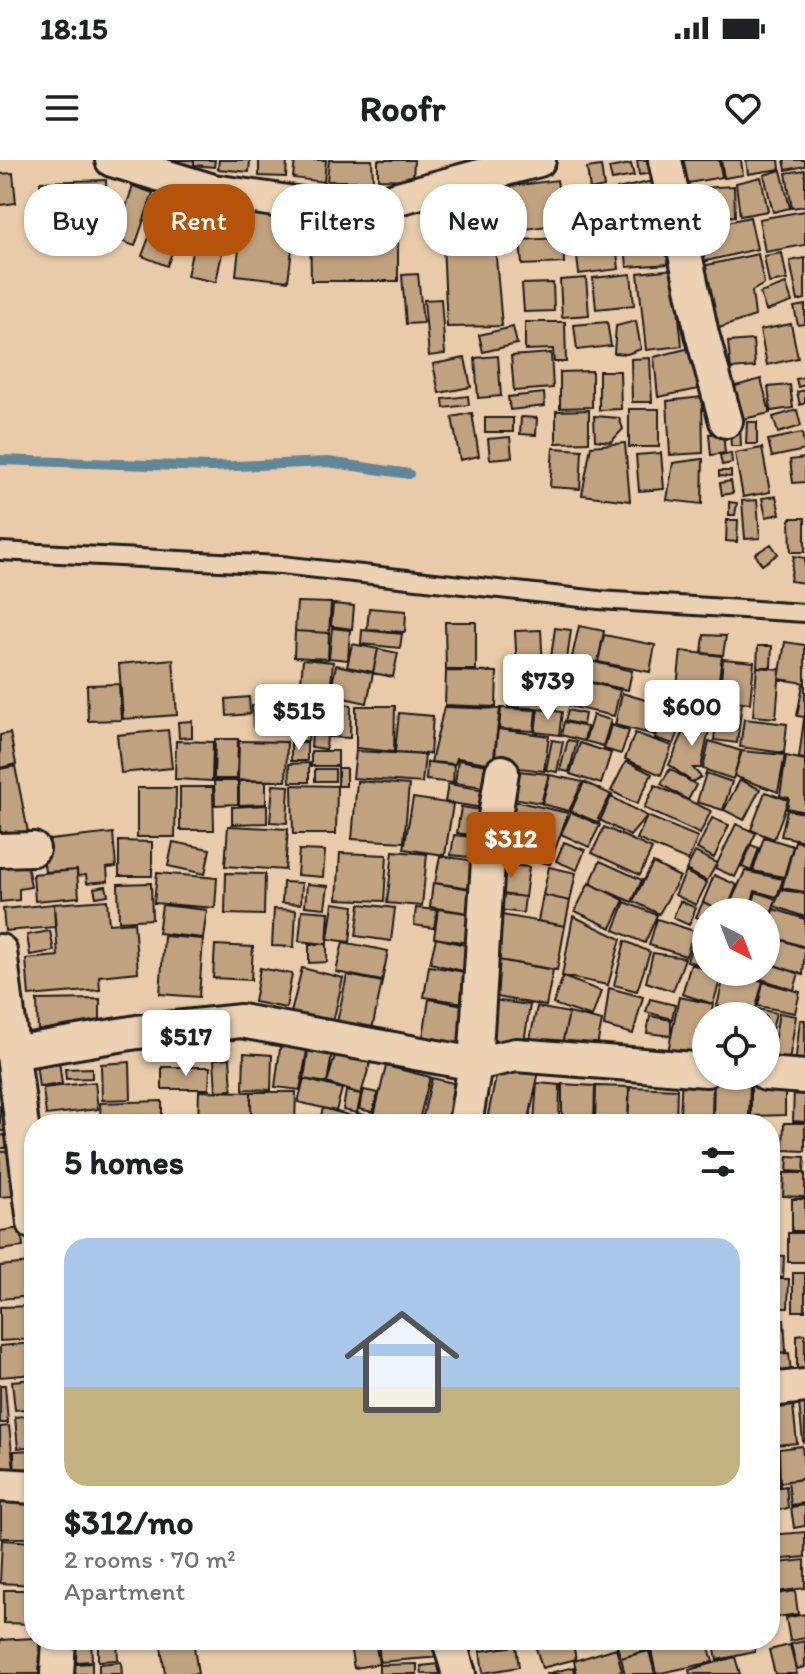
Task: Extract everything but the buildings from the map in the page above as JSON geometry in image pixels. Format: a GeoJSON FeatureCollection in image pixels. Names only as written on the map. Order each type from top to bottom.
{"type":"FeatureCollection","features":[{"type":"Feature","properties":{"kind":"street"},"geometry":{"type":"LineString","coordinates":[[112,160],[213,191],[350,211],[539,160]]}},
{"type":"Feature","properties":{"kind":"street"},"geometry":{"type":"LineString","coordinates":[[665,160],[702,334],[726,421]]}},
{"type":"Feature","properties":{"kind":"street"},"geometry":{"type":"LineString","coordinates":[[467,1114],[475,1064],[488,861],[502,772]]}},
{"type":"Feature","properties":{"kind":"street"},"geometry":{"type":"LineString","coordinates":[[0,850],[33,849]]}},
{"type":"Feature","properties":{"kind":"street"},"geometry":{"type":"LineString","coordinates":[[1,966],[24,1146]]}},
{"type":"Feature","properties":{"kind":"street"},"geometry":{"type":"LineString","coordinates":[[12,1053],[137,1032],[241,1021],[475,1064],[516,1055],[692,1069]]}},
{"type":"Feature","properties":{"kind":"street"},"geometry":{"type":"LineString","coordinates":[[780,1075],[805,1077]]}},
{"type":"Feature","properties":{"kind":"street"},"geometry":{"type":"LineString","coordinates":[[780,1389],[805,1386]]}},
{"type":"Feature","properties":{"kind":"street"},"geometry":{"type":"LineString","coordinates":[[0,1485],[24,1486]]}},
{"type":"Feature","properties":{"kind":"street"},"geometry":{"type":"LineString","coordinates":[[57,1674],[58,1650]]}},
{"type":"Feature","properties":{"kind":"street"},"geometry":{"type":"LineString","coordinates":[[452,1650],[459,1674]]}},
{"type":"Feature","properties":{"kind":"lane"},"geometry":{"type":"LineString","coordinates":[[0,551],[281,565],[599,600],[805,613]]}},
{"type":"Feature","properties":{"kind":"waterway"},"geometry":{"type":"LineString","coordinates":[[0,460],[210,467],[328,462],[409,474]]}}]}
